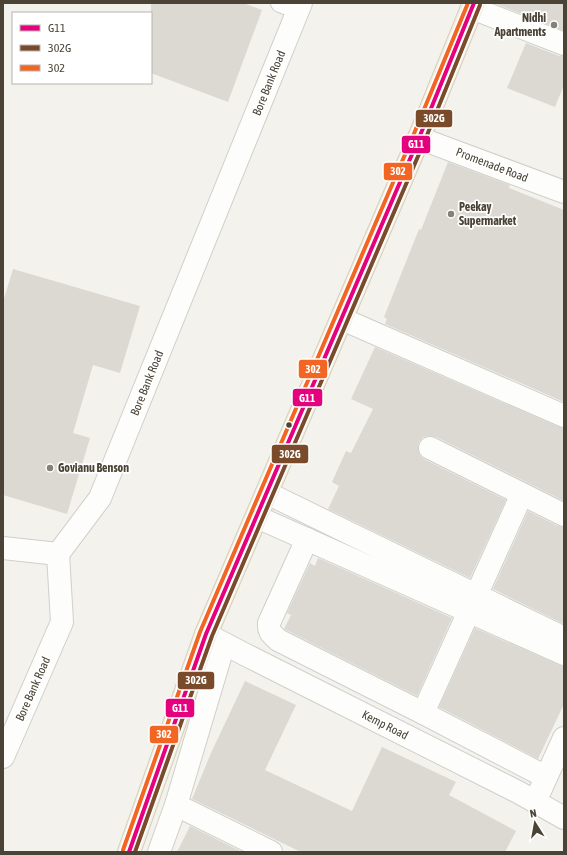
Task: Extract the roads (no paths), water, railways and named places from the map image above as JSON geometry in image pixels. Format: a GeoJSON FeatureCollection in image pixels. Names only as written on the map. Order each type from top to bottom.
{"type":"FeatureCollection","features":[{"type":"Feature","properties":{"kind":"main road"},"geometry":{"type":"LineString","coordinates":[[129,852],[215,639],[256,517],[419,138],[473,6]]}},
{"type":"Feature","properties":{"kind":"street","name":"Bore Bank Road"},"geometry":{"type":"LineString","coordinates":[[5,747],[62,622],[58,554],[100,498],[293,5]]}},
{"type":"Feature","properties":{"kind":"street"},"geometry":{"type":"LineString","coordinates":[[473,6],[564,44]]}},
{"type":"Feature","properties":{"kind":"street","name":"Promenade Road"},"geometry":{"type":"LineString","coordinates":[[419,138],[564,192]]}},
{"type":"Feature","properties":{"kind":"street"},"geometry":{"type":"LineString","coordinates":[[342,319],[564,416]]}},
{"type":"Feature","properties":{"kind":"street"},"geometry":{"type":"LineString","coordinates":[[430,448],[564,515]]}},
{"type":"Feature","properties":{"kind":"street"},"geometry":{"type":"LineString","coordinates":[[267,492],[564,654]]}},
{"type":"Feature","properties":{"kind":"street"},"geometry":{"type":"LineString","coordinates":[[423,713],[522,494]]}},
{"type":"Feature","properties":{"kind":"street"},"geometry":{"type":"LineString","coordinates":[[256,517],[307,539],[564,638]]}},
{"type":"Feature","properties":{"kind":"street"},"geometry":{"type":"LineString","coordinates":[[307,539],[269,623],[269,629],[272,635],[278,640],[546,777]]}},
{"type":"Feature","properties":{"kind":"street"},"geometry":{"type":"LineString","coordinates":[[3,548],[58,554]]}},
{"type":"Feature","properties":{"kind":"street"},"geometry":{"type":"LineString","coordinates":[[159,852],[176,805],[215,639]]}},
{"type":"Feature","properties":{"kind":"street","name":"Kemp Road"},"geometry":{"type":"LineString","coordinates":[[215,639],[536,801],[564,818]]}},
{"type":"Feature","properties":{"kind":"street"},"geometry":{"type":"LineString","coordinates":[[536,801],[564,738]]}},
{"type":"Feature","properties":{"kind":"street"},"geometry":{"type":"LineString","coordinates":[[176,805],[271,852]]}},
{"type":"Feature","properties":{"kind":"place","name":"Nidhi Apartments"},"geometry":{"type":"Point","coordinates":[554,25]}},
{"type":"Feature","properties":{"kind":"place","name":"Peekay Supermarket"},"geometry":{"type":"Point","coordinates":[451,214]}},
{"type":"Feature","properties":{"kind":"place","name":"Govianu Benson"},"geometry":{"type":"Point","coordinates":[50,468]}}]}
